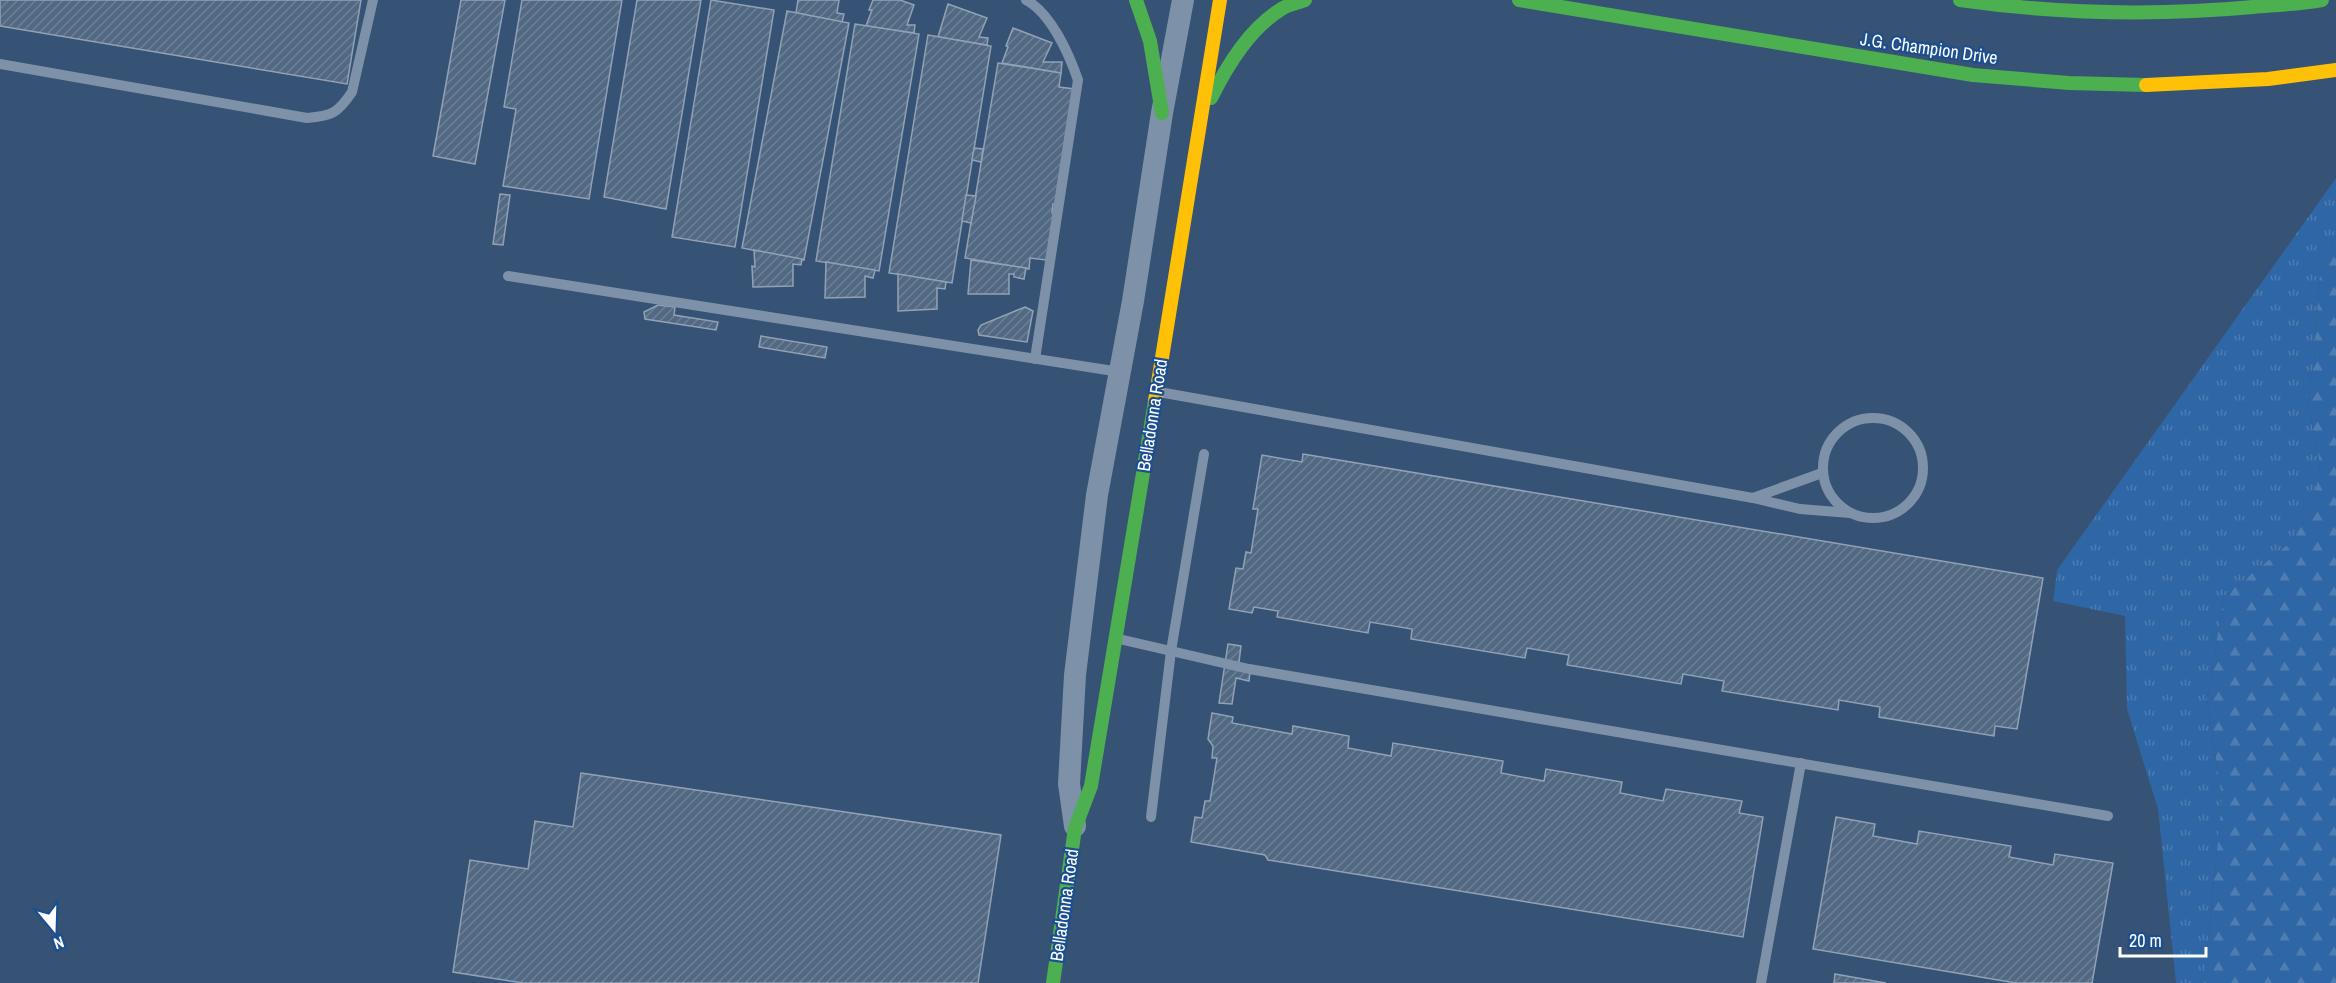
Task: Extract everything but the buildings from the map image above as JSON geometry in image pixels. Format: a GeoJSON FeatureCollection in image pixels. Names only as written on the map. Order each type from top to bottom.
{"type":"FeatureCollection","features":[{"type":"Feature","properties":{"kind":"street"},"geometry":{"type":"LineString","coordinates":[[1136,0],[1151,44],[1162,113]]}},
{"type":"Feature","properties":{"kind":"street","name":"Belladonna Road"},"geometry":{"type":"LineString","coordinates":[[1075,828],[1069,784],[1075,675],[1097,495],[1183,0]]}},
{"type":"Feature","properties":{"kind":"street","name":"Belladonna Road"},"geometry":{"type":"LineString","coordinates":[[1053,983],[1075,828],[1091,786],[1220,0]]}},
{"type":"Feature","properties":{"kind":"street"},"geometry":{"type":"LineString","coordinates":[[1199,126],[1216,89],[1243,45],[1284,8],[1305,0]]}},
{"type":"Feature","properties":{"kind":"street","name":"J.G. Champion Drive"},"geometry":{"type":"LineString","coordinates":[[1519,0],[1973,75],[2069,83],[2152,85],[2268,79],[2336,69]]}},
{"type":"Feature","properties":{"kind":"street"},"geometry":{"type":"LineString","coordinates":[[1960,0],[2088,13],[2160,13],[2322,0]]}},
{"type":"Feature","properties":{"kind":"lane"},"geometry":{"type":"LineString","coordinates":[[0,64],[307,118],[328,116],[344,105],[352,92],[373,0]]}},
{"type":"Feature","properties":{"kind":"lane"},"geometry":{"type":"LineString","coordinates":[[1026,0],[1054,29],[1072,62],[1078,80],[1035,359]]}},
{"type":"Feature","properties":{"kind":"lane"},"geometry":{"type":"LineString","coordinates":[[508,276],[1120,372]]}},
{"type":"Feature","properties":{"kind":"lane"},"geometry":{"type":"LineString","coordinates":[[1156,391],[1753,498],[1800,509],[1850,513],[1867,518],[1884,517],[1900,510],[1913,498],[1921,483],[1924,466],[1920,449],[1912,435],[1899,424],[1884,418],[1869,417],[1853,421],[1839,430],[1829,442],[1823,457],[1822,473],[1827,489],[1836,503],[1850,513]]}},
{"type":"Feature","properties":{"kind":"lane"},"geometry":{"type":"LineString","coordinates":[[1151,817],[1171,651],[1204,454]]}},
{"type":"Feature","properties":{"kind":"lane"},"geometry":{"type":"LineString","coordinates":[[1753,498],[1822,473]]}},
{"type":"Feature","properties":{"kind":"lane"},"geometry":{"type":"LineString","coordinates":[[1116,638],[1249,669],[2108,816]]}},
{"type":"Feature","properties":{"kind":"lane"},"geometry":{"type":"LineString","coordinates":[[1761,983],[1801,764]]}},
{"type":"Feature","properties":{"kind":"green space"},"geometry":{"type":"Polygon","coordinates":[[[2336,178],[2336,235],[2320,271],[2314,361],[2307,400],[2320,464],[2313,507],[2291,542],[2224,596],[2207,700],[2222,799],[2204,983],[2176,983],[2158,809],[2127,709],[2125,616],[2053,601],[2057,570],[2336,178]]]}},
{"type":"Feature","properties":{"kind":"green space"},"geometry":{"type":"Polygon","coordinates":[[[2336,235],[2336,983],[2204,983],[2222,799],[2207,700],[2224,596],[2291,542],[2313,507],[2320,464],[2307,400],[2314,361],[2320,271],[2336,235]]]}},
{"type":"Feature","properties":{"kind":"traffic: fast"},"geometry":{"type":"LineString","coordinates":[[1136,0],[1150,41],[1162,113]]}},
{"type":"Feature","properties":{"kind":"traffic: fast"},"geometry":{"type":"LineString","coordinates":[[1211,98],[1225,72],[1250,36],[1283,8],[1305,0]]}},
{"type":"Feature","properties":{"kind":"traffic: fast"},"geometry":{"type":"LineString","coordinates":[[1519,0],[1973,75],[2069,83],[2146,85]]}},
{"type":"Feature","properties":{"kind":"traffic: fast"},"geometry":{"type":"LineString","coordinates":[[1960,0],[2033,8],[2106,12],[2180,12],[2322,0]]}},
{"type":"Feature","properties":{"kind":"traffic: fast"},"geometry":{"type":"LineString","coordinates":[[1053,983],[1075,828],[1091,786],[1155,401]]}},
{"type":"Feature","properties":{"kind":"traffic: slow"},"geometry":{"type":"LineString","coordinates":[[1155,401],[1220,0]]}},
{"type":"Feature","properties":{"kind":"traffic: slow"},"geometry":{"type":"LineString","coordinates":[[2146,85],[2268,79],[2336,70]]}}]}
